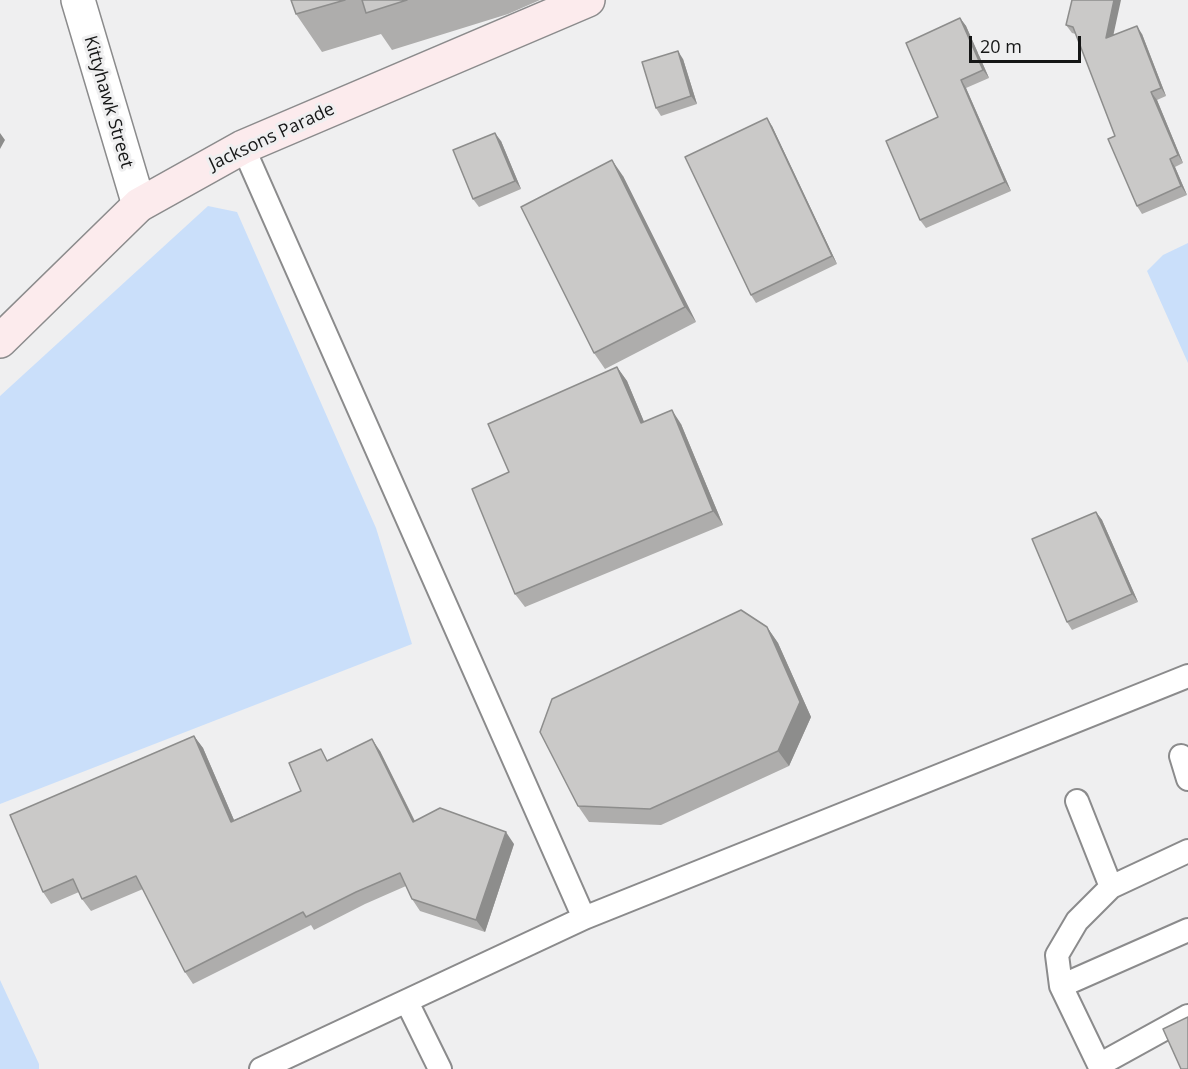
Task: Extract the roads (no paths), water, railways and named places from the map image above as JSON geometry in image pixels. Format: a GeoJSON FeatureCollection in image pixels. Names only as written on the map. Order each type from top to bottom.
{"type":"FeatureCollection","features":[{"type":"Feature","properties":{"kind":"street","name":"Kittyhawk Street"},"geometry":{"type":"LineString","coordinates":[[78,0],[139,205]]}},
{"type":"Feature","properties":{"kind":"street","name":"Jacksons Parade"},"geometry":{"type":"LineString","coordinates":[[0,341],[139,205],[243,147],[588,0]]}},
{"type":"Feature","properties":{"kind":"lane"},"geometry":{"type":"LineString","coordinates":[[243,147],[584,918]]}},
{"type":"Feature","properties":{"kind":"lane"},"geometry":{"type":"LineString","coordinates":[[261,1069],[584,918],[1188,676]]}},
{"type":"Feature","properties":{"kind":"lane"},"geometry":{"type":"LineString","coordinates":[[1181,756],[1188,779]]}},
{"type":"Feature","properties":{"kind":"lane"},"geometry":{"type":"LineString","coordinates":[[1077,801],[1111,888]]}},
{"type":"Feature","properties":{"kind":"lane"},"geometry":{"type":"LineString","coordinates":[[1188,851],[1111,888],[1077,921],[1057,955],[1062,986],[1100,1067],[1188,1016]]}},
{"type":"Feature","properties":{"kind":"lane"},"geometry":{"type":"LineString","coordinates":[[1062,986],[1188,930]]}},
{"type":"Feature","properties":{"kind":"lane"},"geometry":{"type":"LineString","coordinates":[[407,1002],[441,1069]]}}]}
